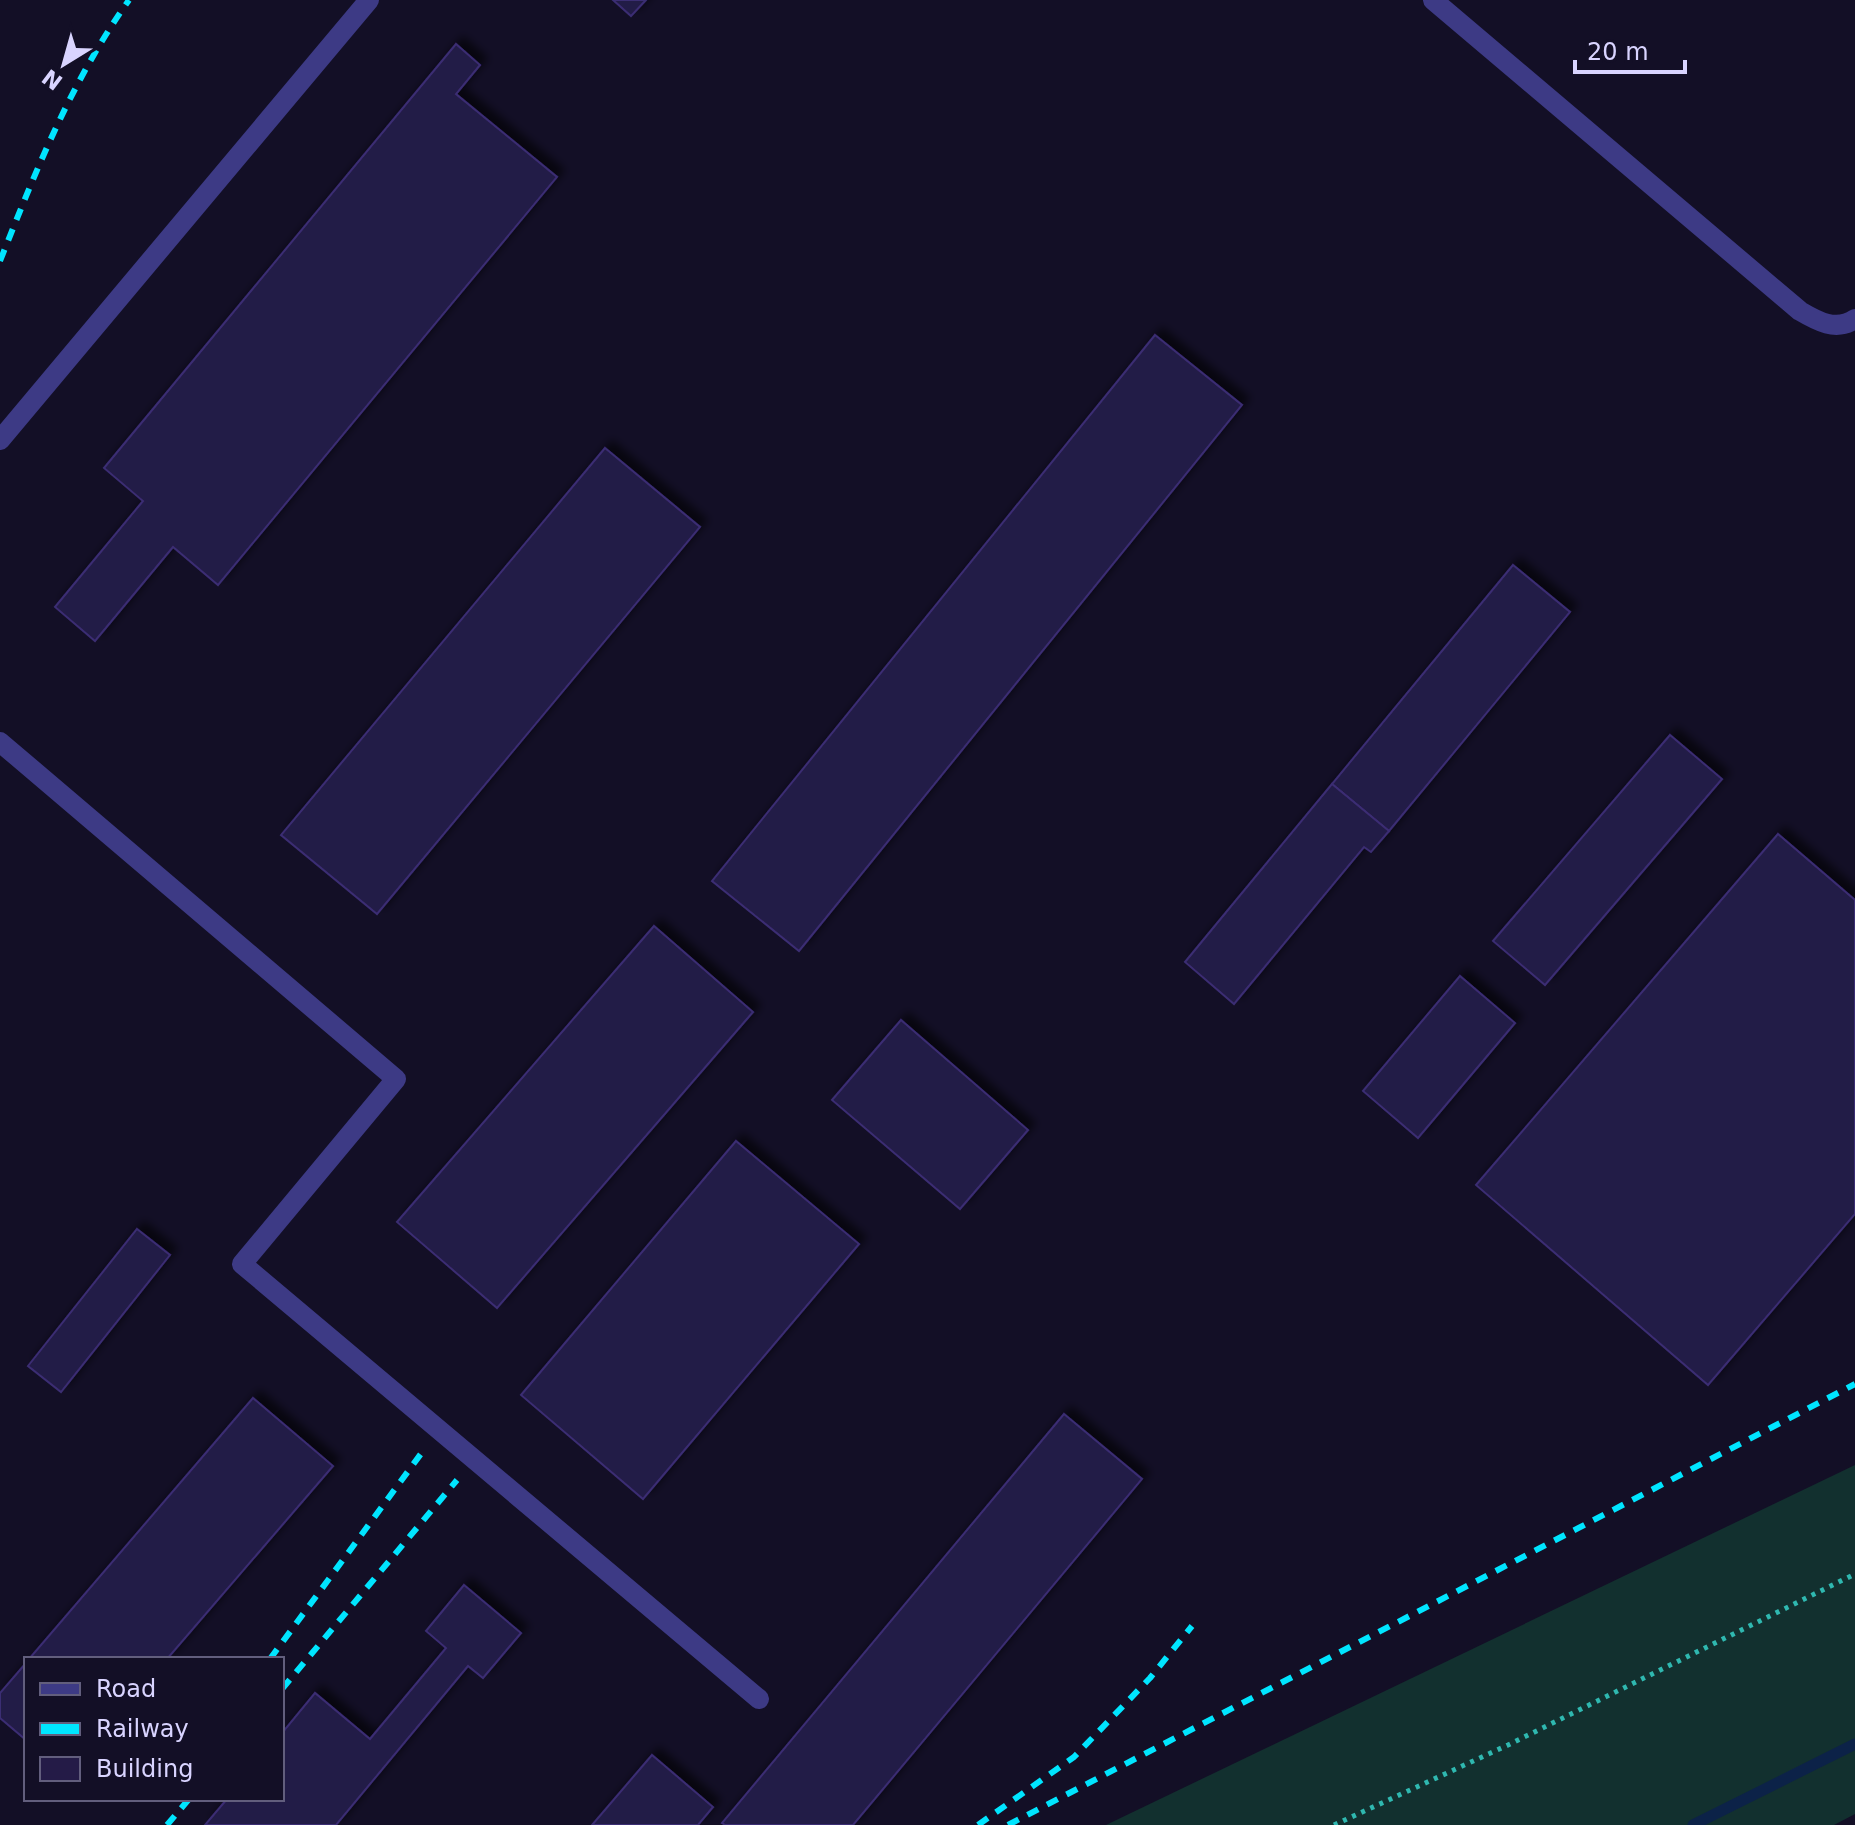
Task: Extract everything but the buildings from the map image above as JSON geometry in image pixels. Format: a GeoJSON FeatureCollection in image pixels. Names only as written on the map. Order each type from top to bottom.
{"type":"FeatureCollection","features":[{"type":"Feature","properties":{"kind":"lane"},"geometry":{"type":"LineString","coordinates":[[0,440],[369,0]]}},
{"type":"Feature","properties":{"kind":"lane"},"geometry":{"type":"LineString","coordinates":[[1433,0],[1800,311],[1824,325],[1848,324],[1855,319]]}},
{"type":"Feature","properties":{"kind":"lane"},"geometry":{"type":"LineString","coordinates":[[0,742],[396,1079],[242,1264],[759,1699]]}},
{"type":"Feature","properties":{"kind":"path"},"geometry":{"type":"LineString","coordinates":[[1334,1825],[1508,1745],[1855,1574]]}},
{"type":"Feature","properties":{"kind":"green space"},"geometry":{"type":"Polygon","coordinates":[[[1855,1465],[1855,1814],[1834,1825],[1106,1825],[1855,1465]]]}},
{"type":"Feature","properties":{"kind":"waterway"},"geometry":{"type":"LineString","coordinates":[[1693,1825],[1855,1744]]}},
{"type":"Feature","properties":{"kind":"railway"},"geometry":{"type":"LineString","coordinates":[[0,261],[72,94],[129,0]]}},
{"type":"Feature","properties":{"kind":"railway"},"geometry":{"type":"LineString","coordinates":[[1008,1825],[1855,1384]]}},
{"type":"Feature","properties":{"kind":"railway"},"geometry":{"type":"LineString","coordinates":[[271,1657],[423,1451]]}},
{"type":"Feature","properties":{"kind":"railway"},"geometry":{"type":"LineString","coordinates":[[284,1687],[457,1480]]}},
{"type":"Feature","properties":{"kind":"railway"},"geometry":{"type":"LineString","coordinates":[[978,1825],[1074,1757],[1150,1678],[1192,1626]]}},
{"type":"Feature","properties":{"kind":"railway"},"geometry":{"type":"LineString","coordinates":[[167,1825],[187,1801]]}}]}
